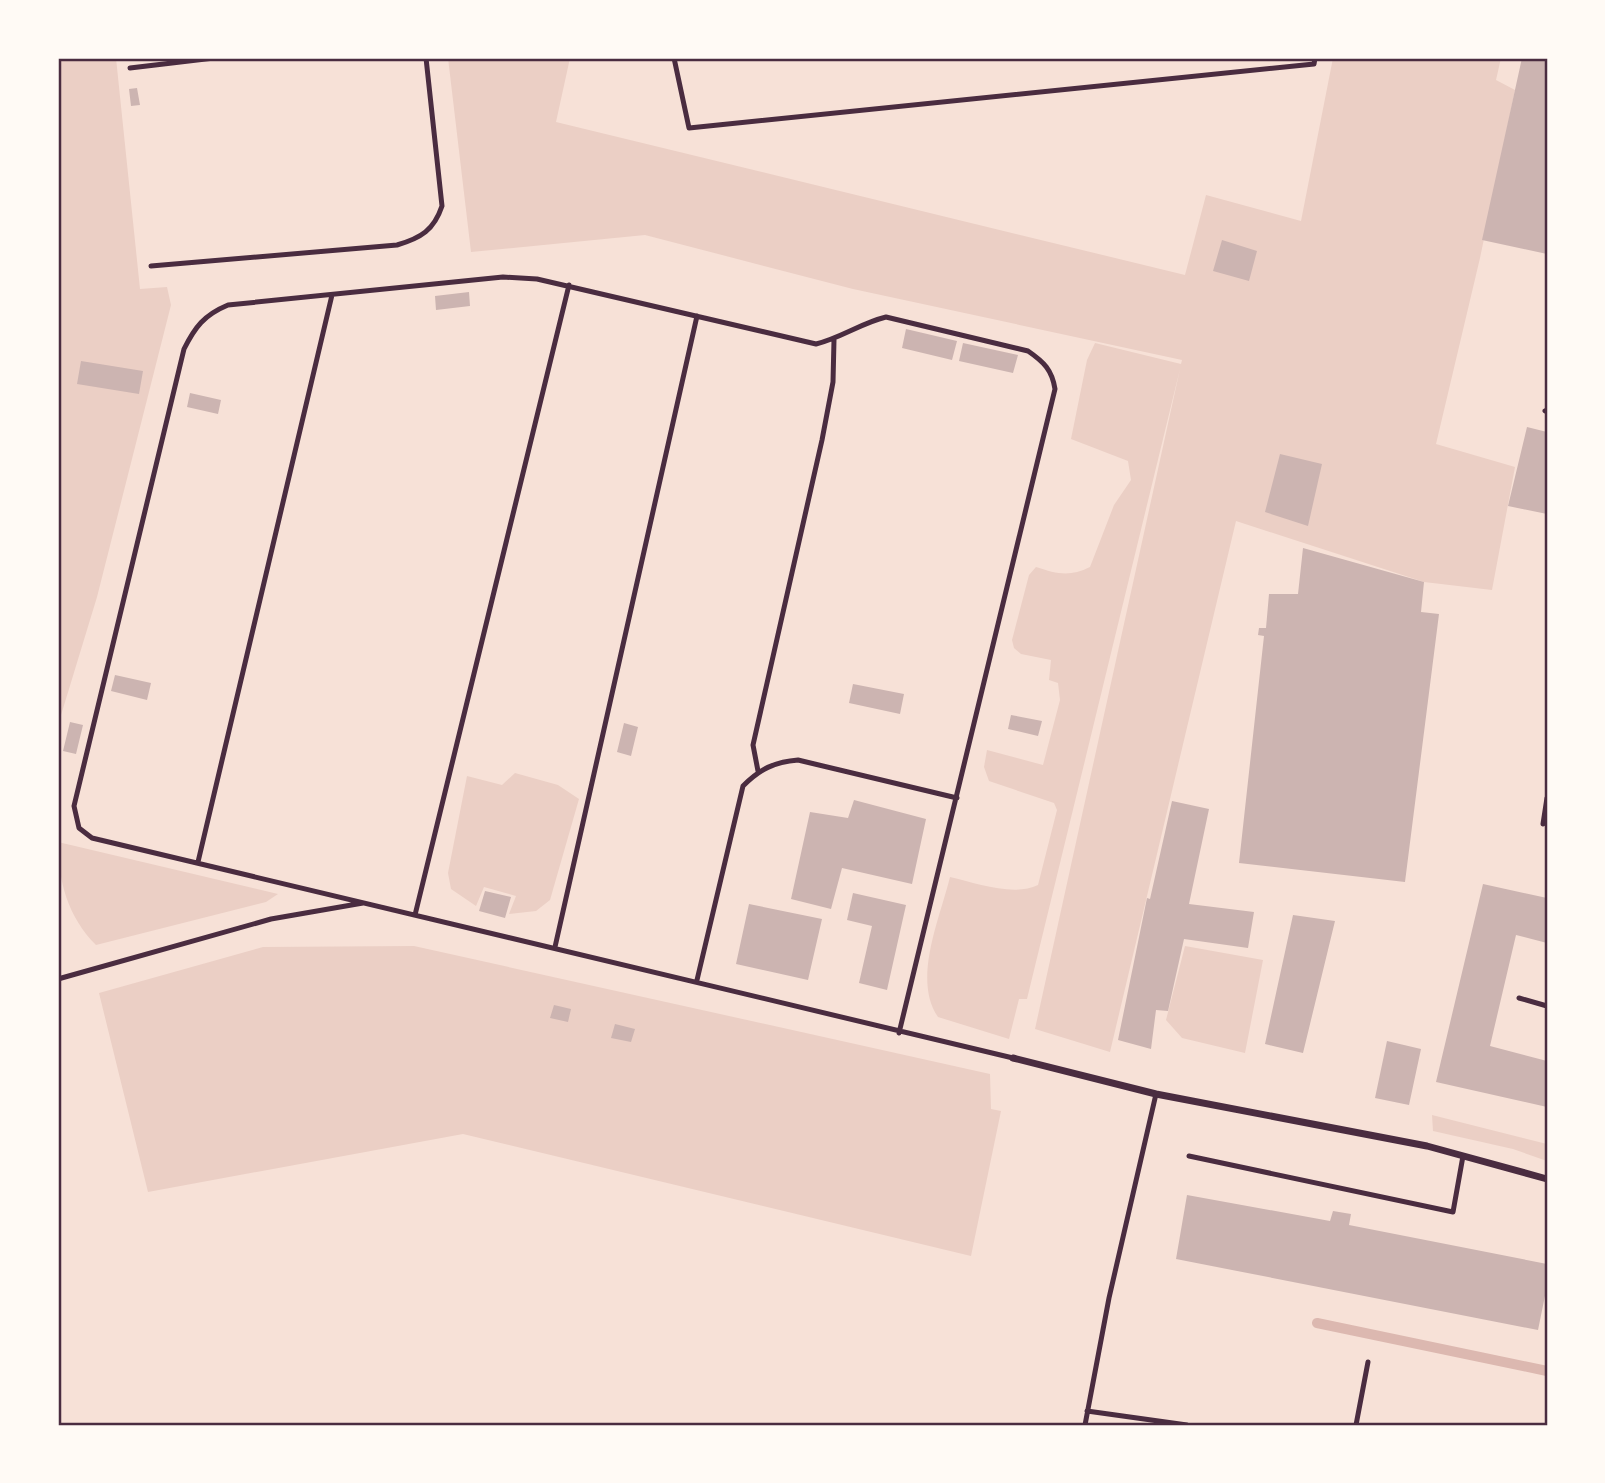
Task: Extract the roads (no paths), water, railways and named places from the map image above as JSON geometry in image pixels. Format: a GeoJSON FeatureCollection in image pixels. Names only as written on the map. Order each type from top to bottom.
{"type":"FeatureCollection","features":[{"type":"Feature","properties":{"kind":"street"},"geometry":{"type":"LineString","coordinates":[[1013,1058],[1156,1094],[1427,1146],[1547,1179]]}},
{"type":"Feature","properties":{"kind":"lane"},"geometry":{"type":"LineString","coordinates":[[130,68],[214,58]]}},
{"type":"Feature","properties":{"kind":"lane"},"geometry":{"type":"LineString","coordinates":[[151,266],[397,245],[421,238],[437,222],[442,206],[426,58]]}},
{"type":"Feature","properties":{"kind":"lane"},"geometry":{"type":"LineString","coordinates":[[674,58],[689,128],[1314,64],[1315,58]]}},
{"type":"Feature","properties":{"kind":"lane"},"geometry":{"type":"LineString","coordinates":[[900,1033],[1055,389],[1053,376],[1045,364],[1028,351],[886,317],[866,322],[834,340],[816,344],[569,285],[503,277],[228,305],[209,313],[195,327],[184,349],[74,806],[79,828],[92,838],[697,980],[900,1033],[1013,1058]]}},
{"type":"Feature","properties":{"kind":"lane"},"geometry":{"type":"LineString","coordinates":[[415,915],[569,285]]}},
{"type":"Feature","properties":{"kind":"lane"},"geometry":{"type":"LineString","coordinates":[[198,862],[332,295]]}},
{"type":"Feature","properties":{"kind":"lane"},"geometry":{"type":"LineString","coordinates":[[555,947],[697,316]]}},
{"type":"Feature","properties":{"kind":"lane"},"geometry":{"type":"LineString","coordinates":[[758,771],[753,746],[824,429],[833,382],[834,340]]}},
{"type":"Feature","properties":{"kind":"lane"},"geometry":{"type":"LineString","coordinates":[[697,980],[743,786],[758,771],[778,762],[799,760],[957,798]]}},
{"type":"Feature","properties":{"kind":"lane"},"geometry":{"type":"LineString","coordinates":[[1543,824],[1547,798]]}},
{"type":"Feature","properties":{"kind":"lane"},"geometry":{"type":"LineString","coordinates":[[58,979],[271,919],[365,903]]}},
{"type":"Feature","properties":{"kind":"lane"},"geometry":{"type":"LineString","coordinates":[[1520,998],[1547,1006]]}},
{"type":"Feature","properties":{"kind":"lane"},"geometry":{"type":"LineString","coordinates":[[1084,1425],[1109,1298],[1156,1094]]}},
{"type":"Feature","properties":{"kind":"lane"},"geometry":{"type":"LineString","coordinates":[[1189,1156],[1453,1212],[1463,1156]]}},
{"type":"Feature","properties":{"kind":"lane"},"geometry":{"type":"LineString","coordinates":[[1356,1425],[1368,1362]]}},
{"type":"Feature","properties":{"kind":"lane"},"geometry":{"type":"LineString","coordinates":[[1087,1411],[1186,1425]]}},
{"type":"Feature","properties":{"kind":"waterway"},"geometry":{"type":"LineString","coordinates":[[1317,1323],[1547,1371]]}}]}
